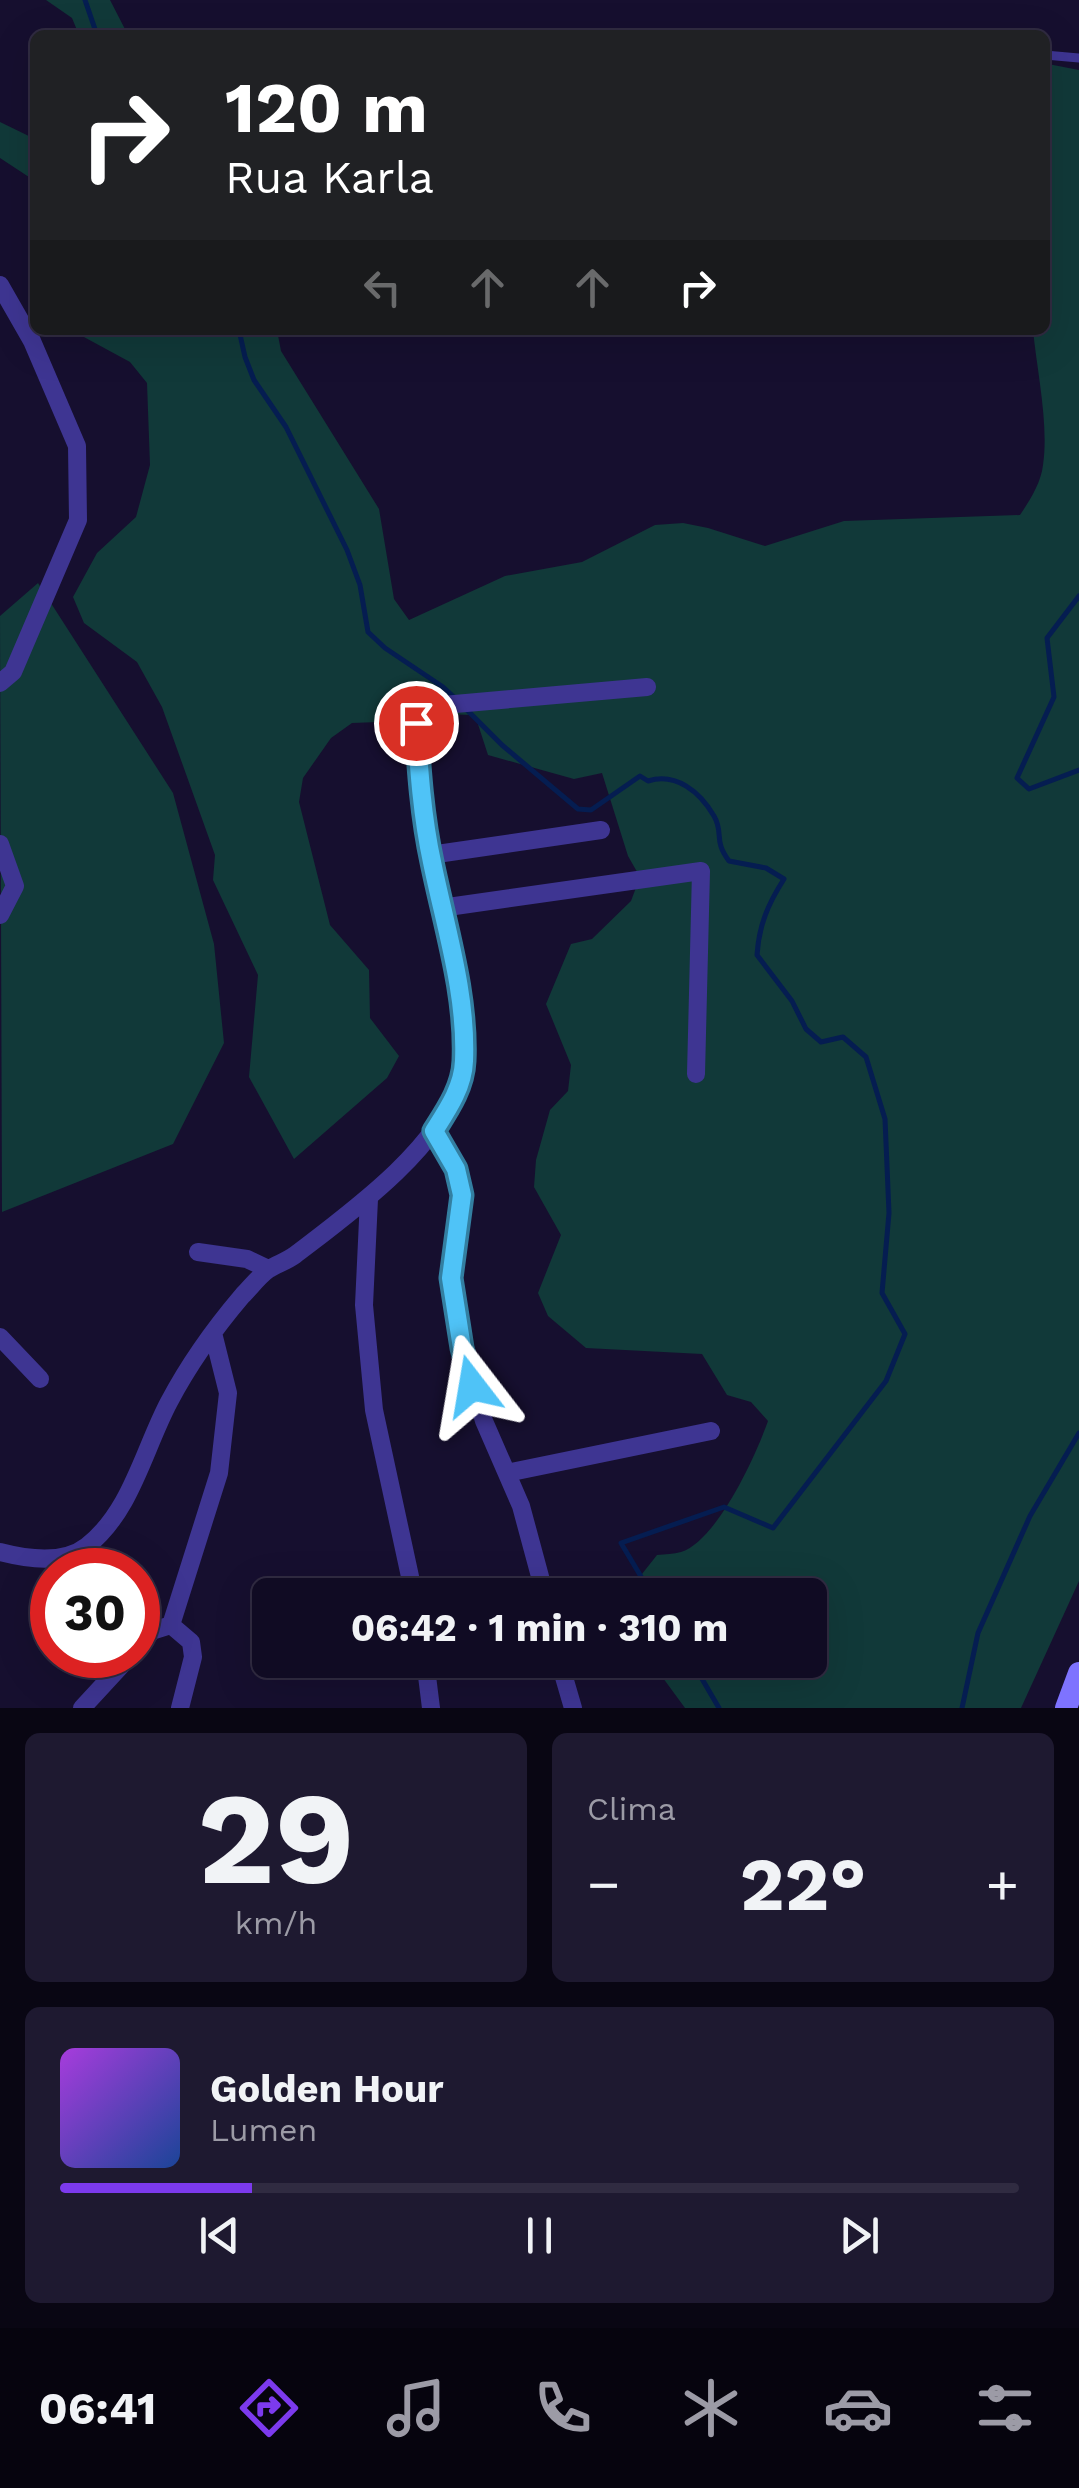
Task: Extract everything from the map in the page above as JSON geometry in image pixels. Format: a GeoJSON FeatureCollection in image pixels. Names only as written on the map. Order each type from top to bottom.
{"type":"FeatureCollection","features":[{"type":"Feature","properties":{"kind":"main road"},"geometry":{"type":"LineString","coordinates":[[1066,1708],[1079,1673]]}},
{"type":"Feature","properties":{"kind":"street"},"geometry":{"type":"LineString","coordinates":[[0,285],[32,341],[77,446],[78,520],[13,672],[0,683]]}},
{"type":"Feature","properties":{"kind":"street"},"geometry":{"type":"LineString","coordinates":[[0,1552],[31,1560],[56,1558],[84,1550],[100,1535],[119,1510],[167,1405],[213,1333],[268,1270],[286,1262],[369,1199],[434,1131],[452,1104],[464,1062],[456,976],[430,856],[418,768],[416,714],[420,707],[647,687]]}},
{"type":"Feature","properties":{"kind":"street"},"geometry":{"type":"LineString","coordinates":[[430,856],[601,830]]}},
{"type":"Feature","properties":{"kind":"street"},"geometry":{"type":"LineString","coordinates":[[0,844],[15,886],[0,914]]}},
{"type":"Feature","properties":{"kind":"street"},"geometry":{"type":"LineString","coordinates":[[441,908],[701,871],[696,1074]]}},
{"type":"Feature","properties":{"kind":"street"},"geometry":{"type":"LineString","coordinates":[[434,1131],[456,1169],[462,1195],[451,1278],[462,1348],[484,1421],[521,1506],[540,1578]]}},
{"type":"Feature","properties":{"kind":"street"},"geometry":{"type":"LineString","coordinates":[[369,1199],[364,1305],[374,1410],[410,1578]]}},
{"type":"Feature","properties":{"kind":"street"},"geometry":{"type":"LineString","coordinates":[[198,1252],[247,1259],[268,1270]]}},
{"type":"Feature","properties":{"kind":"street"},"geometry":{"type":"LineString","coordinates":[[170,1625],[220,1473],[228,1393],[213,1333]]}},
{"type":"Feature","properties":{"kind":"street"},"geometry":{"type":"LineString","coordinates":[[0,1336],[40,1379]]}},
{"type":"Feature","properties":{"kind":"street"},"geometry":{"type":"LineString","coordinates":[[507,1473],[712,1431]]}},
{"type":"Feature","properties":{"kind":"street"},"geometry":{"type":"LineString","coordinates":[[160,1628],[170,1625]]}},
{"type":"Feature","properties":{"kind":"street"},"geometry":{"type":"LineString","coordinates":[[170,1625],[192,1642],[193,1657],[180,1708]]}},
{"type":"Feature","properties":{"kind":"street"},"geometry":{"type":"LineString","coordinates":[[82,1708],[110,1678]]}},
{"type":"Feature","properties":{"kind":"street"},"geometry":{"type":"LineString","coordinates":[[427,1678],[431,1708]]}},
{"type":"Feature","properties":{"kind":"street"},"geometry":{"type":"LineString","coordinates":[[564,1678],[573,1708]]}},
{"type":"Feature","properties":{"kind":"lane"},"geometry":{"type":"LineString","coordinates":[[1050,56],[1079,58]]}},
{"type":"Feature","properties":{"kind":"green space"},"geometry":{"type":"Polygon","coordinates":[[[46,0],[110,0],[125,30],[77,30],[72,18],[46,0]]]}},
{"type":"Feature","properties":{"kind":"green space"},"geometry":{"type":"Polygon","coordinates":[[[1050,64],[1079,70],[1079,1581],[1021,1708],[685,1708],[663,1678],[827,1678],[827,1578],[642,1578],[657,1555],[681,1552],[708,1532],[734,1495],[768,1421],[751,1402],[727,1395],[702,1354],[586,1348],[548,1316],[538,1293],[561,1235],[534,1187],[536,1160],[550,1110],[568,1091],[571,1065],[546,1004],[571,944],[592,939],[631,901],[640,877],[628,856],[602,773],[574,779],[488,755],[475,715],[438,714],[405,682],[379,722],[352,723],[331,738],[303,778],[299,802],[330,925],[369,970],[370,1018],[399,1056],[387,1078],[294,1159],[249,1077],[258,975],[213,880],[215,855],[162,707],[137,662],[84,623],[73,597],[97,553],[136,517],[150,465],[147,383],[130,362],[80,335],[278,335],[281,351],[379,509],[394,599],[409,620],[505,576],[582,562],[655,525],[683,523],[765,546],[844,521],[1020,515],[1040,478],[1044,449],[1034,335],[1050,335],[1050,64]]]}},
{"type":"Feature","properties":{"kind":"green space"},"geometry":{"type":"Polygon","coordinates":[[[0,122],[30,137],[30,178],[0,158],[0,122]]]}},
{"type":"Feature","properties":{"kind":"green space"},"geometry":{"type":"Polygon","coordinates":[[[38,583],[173,793],[214,944],[224,1043],[173,1144],[2,1212],[0,616],[38,583]]]}},
{"type":"Feature","properties":{"kind":"waterway"},"geometry":{"type":"LineString","coordinates":[[85,0],[95,30]]}},
{"type":"Feature","properties":{"kind":"waterway"},"geometry":{"type":"LineString","coordinates":[[240,335],[254,380],[286,427],[347,550],[360,585],[368,632],[456,699]]}},
{"type":"Feature","properties":{"kind":"waterway"},"geometry":{"type":"LineString","coordinates":[[1079,596],[1047,638],[1054,697],[1017,778],[1029,789],[1079,770]]}},
{"type":"Feature","properties":{"kind":"waterway"},"geometry":{"type":"LineString","coordinates":[[464,707],[578,809],[591,810],[640,776],[648,781],[677,782],[702,799],[714,816],[721,848],[729,861],[766,868],[784,879],[765,915],[757,955],[792,1001],[806,1029],[821,1042],[843,1037],[866,1057],[885,1119],[889,1213],[882,1293],[905,1334],[886,1381],[773,1528],[724,1507],[621,1543],[642,1578]]}},
{"type":"Feature","properties":{"kind":"waterway"},"geometry":{"type":"LineString","coordinates":[[962,1708],[978,1633],[1030,1516],[1079,1433]]}},
{"type":"Feature","properties":{"kind":"waterway"},"geometry":{"type":"LineString","coordinates":[[702,1678],[719,1708]]}},
{"type":"Feature","properties":{"kind":"route"},"geometry":{"type":"LineString","coordinates":[[416,723],[430,856],[462,1023],[464,1062],[460,1080],[452,1104],[434,1131],[456,1169],[462,1195],[451,1278],[472,1386]]}}]}
